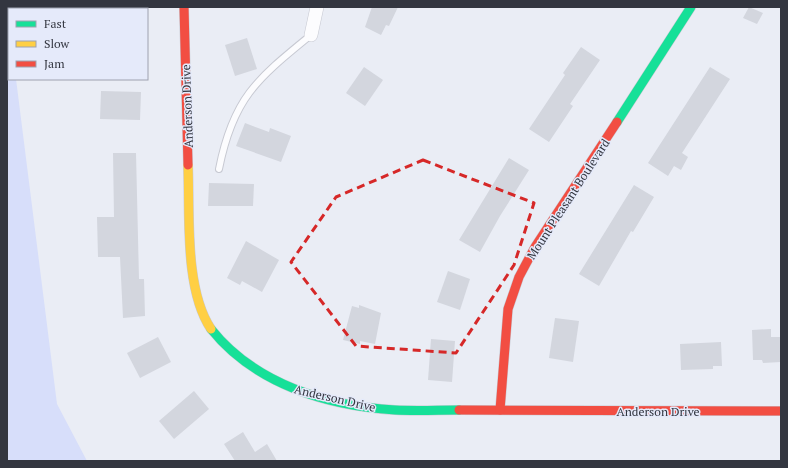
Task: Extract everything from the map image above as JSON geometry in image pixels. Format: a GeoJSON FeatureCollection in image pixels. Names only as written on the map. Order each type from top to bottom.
{"type":"FeatureCollection","features":[{"type":"Feature","properties":{"kind":"street","name":"Anderson Drive"},"geometry":{"type":"LineString","coordinates":[[184,7],[191,255],[199,303],[205,318],[217,337],[266,376],[293,389],[316,396],[357,405],[396,410],[781,411]]}},
{"type":"Feature","properties":{"kind":"street"},"geometry":{"type":"LineString","coordinates":[[311,35],[317,7]]}},
{"type":"Feature","properties":{"kind":"street","name":"Mount Pleasant Boulevard"},"geometry":{"type":"LineString","coordinates":[[500,410],[508,309],[520,277],[535,247],[691,7]]}},
{"type":"Feature","properties":{"kind":"lane"},"geometry":{"type":"LineString","coordinates":[[219,168],[230,125],[239,107],[252,89],[273,65],[311,35]]}},
{"type":"Feature","properties":{"kind":"highlighted area"},"geometry":{"type":"Polygon","coordinates":[[[423,160],[534,203],[514,265],[456,353],[356,346],[291,262],[336,197],[423,160]]]}},
{"type":"Feature","properties":{"kind":"shaded area"},"geometry":{"type":"Polygon","coordinates":[[[7,7],[8,80],[16,80],[57,404],[87,461],[7,461],[7,7]]]}},
{"type":"Feature","properties":{"kind":"building"},"geometry":{"type":"Polygon","coordinates":[[[372,7],[398,7],[389,26],[386,25],[381,35],[365,27],[372,7]]]}},
{"type":"Feature","properties":{"kind":"building"},"geometry":{"type":"Polygon","coordinates":[[[749,7],[763,13],[757,24],[743,18],[749,7]]]}},
{"type":"Feature","properties":{"kind":"building"},"geometry":{"type":"Polygon","coordinates":[[[247,38],[257,69],[235,76],[225,45],[247,38]]]}},
{"type":"Feature","properties":{"kind":"building"},"geometry":{"type":"Polygon","coordinates":[[[581,47],[600,60],[570,104],[573,106],[549,142],[529,129],[565,75],[563,73],[581,47]]]}},
{"type":"Feature","properties":{"kind":"building"},"geometry":{"type":"Polygon","coordinates":[[[364,67],[383,80],[365,106],[346,93],[364,67]]]}},
{"type":"Feature","properties":{"kind":"building"},"geometry":{"type":"Polygon","coordinates":[[[710,67],[730,79],[682,153],[688,157],[681,170],[674,166],[668,176],[648,163],[710,67]]]}},
{"type":"Feature","properties":{"kind":"building"},"geometry":{"type":"Polygon","coordinates":[[[101,91],[141,92],[140,120],[100,119],[101,91]]]}},
{"type":"Feature","properties":{"kind":"building"},"geometry":{"type":"Polygon","coordinates":[[[245,123],[269,132],[270,128],[291,136],[281,162],[236,146],[245,123]]]}},
{"type":"Feature","properties":{"kind":"building"},"geometry":{"type":"Polygon","coordinates":[[[113,153],[136,153],[139,279],[144,279],[145,316],[123,318],[120,257],[98,257],[97,217],[114,217],[113,153]]]}},
{"type":"Feature","properties":{"kind":"building"},"geometry":{"type":"Polygon","coordinates":[[[509,158],[529,170],[500,216],[480,252],[459,240],[509,158]]]}},
{"type":"Feature","properties":{"kind":"building"},"geometry":{"type":"Polygon","coordinates":[[[209,183],[254,184],[253,206],[208,206],[209,183]]]}},
{"type":"Feature","properties":{"kind":"building"},"geometry":{"type":"Polygon","coordinates":[[[634,185],[654,197],[633,232],[631,231],[599,286],[579,274],[634,185]]]}},
{"type":"Feature","properties":{"kind":"building"},"geometry":{"type":"Polygon","coordinates":[[[246,241],[279,260],[262,292],[242,281],[240,285],[227,278],[246,241]]]}},
{"type":"Feature","properties":{"kind":"building"},"geometry":{"type":"Polygon","coordinates":[[[448,271],[470,279],[460,310],[437,302],[448,271]]]}},
{"type":"Feature","properties":{"kind":"building"},"geometry":{"type":"Polygon","coordinates":[[[359,305],[381,313],[375,344],[360,341],[360,344],[343,340],[352,306],[359,308],[359,305]]]}},
{"type":"Feature","properties":{"kind":"building"},"geometry":{"type":"Polygon","coordinates":[[[555,318],[579,321],[573,362],[549,358],[555,318]]]}},
{"type":"Feature","properties":{"kind":"building"},"geometry":{"type":"Polygon","coordinates":[[[771,329],[771,337],[781,337],[781,362],[763,363],[762,360],[753,360],[752,330],[771,329]]]}},
{"type":"Feature","properties":{"kind":"building"},"geometry":{"type":"Polygon","coordinates":[[[158,337],[171,362],[140,378],[127,353],[158,337]]]}},
{"type":"Feature","properties":{"kind":"building"},"geometry":{"type":"Polygon","coordinates":[[[431,339],[455,341],[452,382],[428,380],[431,339]]]}},
{"type":"Feature","properties":{"kind":"building"},"geometry":{"type":"Polygon","coordinates":[[[721,342],[722,366],[713,366],[713,369],[681,370],[680,344],[721,342]]]}},
{"type":"Feature","properties":{"kind":"building"},"geometry":{"type":"Polygon","coordinates":[[[194,391],[209,409],[174,439],[159,421],[194,391]]]}},
{"type":"Feature","properties":{"kind":"building"},"geometry":{"type":"Polygon","coordinates":[[[243,432],[255,452],[267,444],[277,461],[235,461],[224,444],[243,432]]]}},
{"type":"Feature","properties":{"kind":"traffic: fast"},"geometry":{"type":"LineString","coordinates":[[617,122],[691,7]]}},
{"type":"Feature","properties":{"kind":"traffic: fast"},"geometry":{"type":"LineString","coordinates":[[211,329],[229,348],[249,364],[271,378],[294,389],[318,397],[369,408],[395,410],[459,410]]}},
{"type":"Feature","properties":{"kind":"traffic: slow"},"geometry":{"type":"LineString","coordinates":[[188,165],[189,227],[192,272],[196,293],[202,312],[211,329]]}},
{"type":"Feature","properties":{"kind":"traffic: jam"},"geometry":{"type":"LineString","coordinates":[[184,7],[188,165]]}},
{"type":"Feature","properties":{"kind":"traffic: jam"},"geometry":{"type":"LineString","coordinates":[[500,410],[508,309],[519,277],[535,247],[617,122]]}},
{"type":"Feature","properties":{"kind":"traffic: jam"},"geometry":{"type":"LineString","coordinates":[[459,410],[781,411]]}}]}
